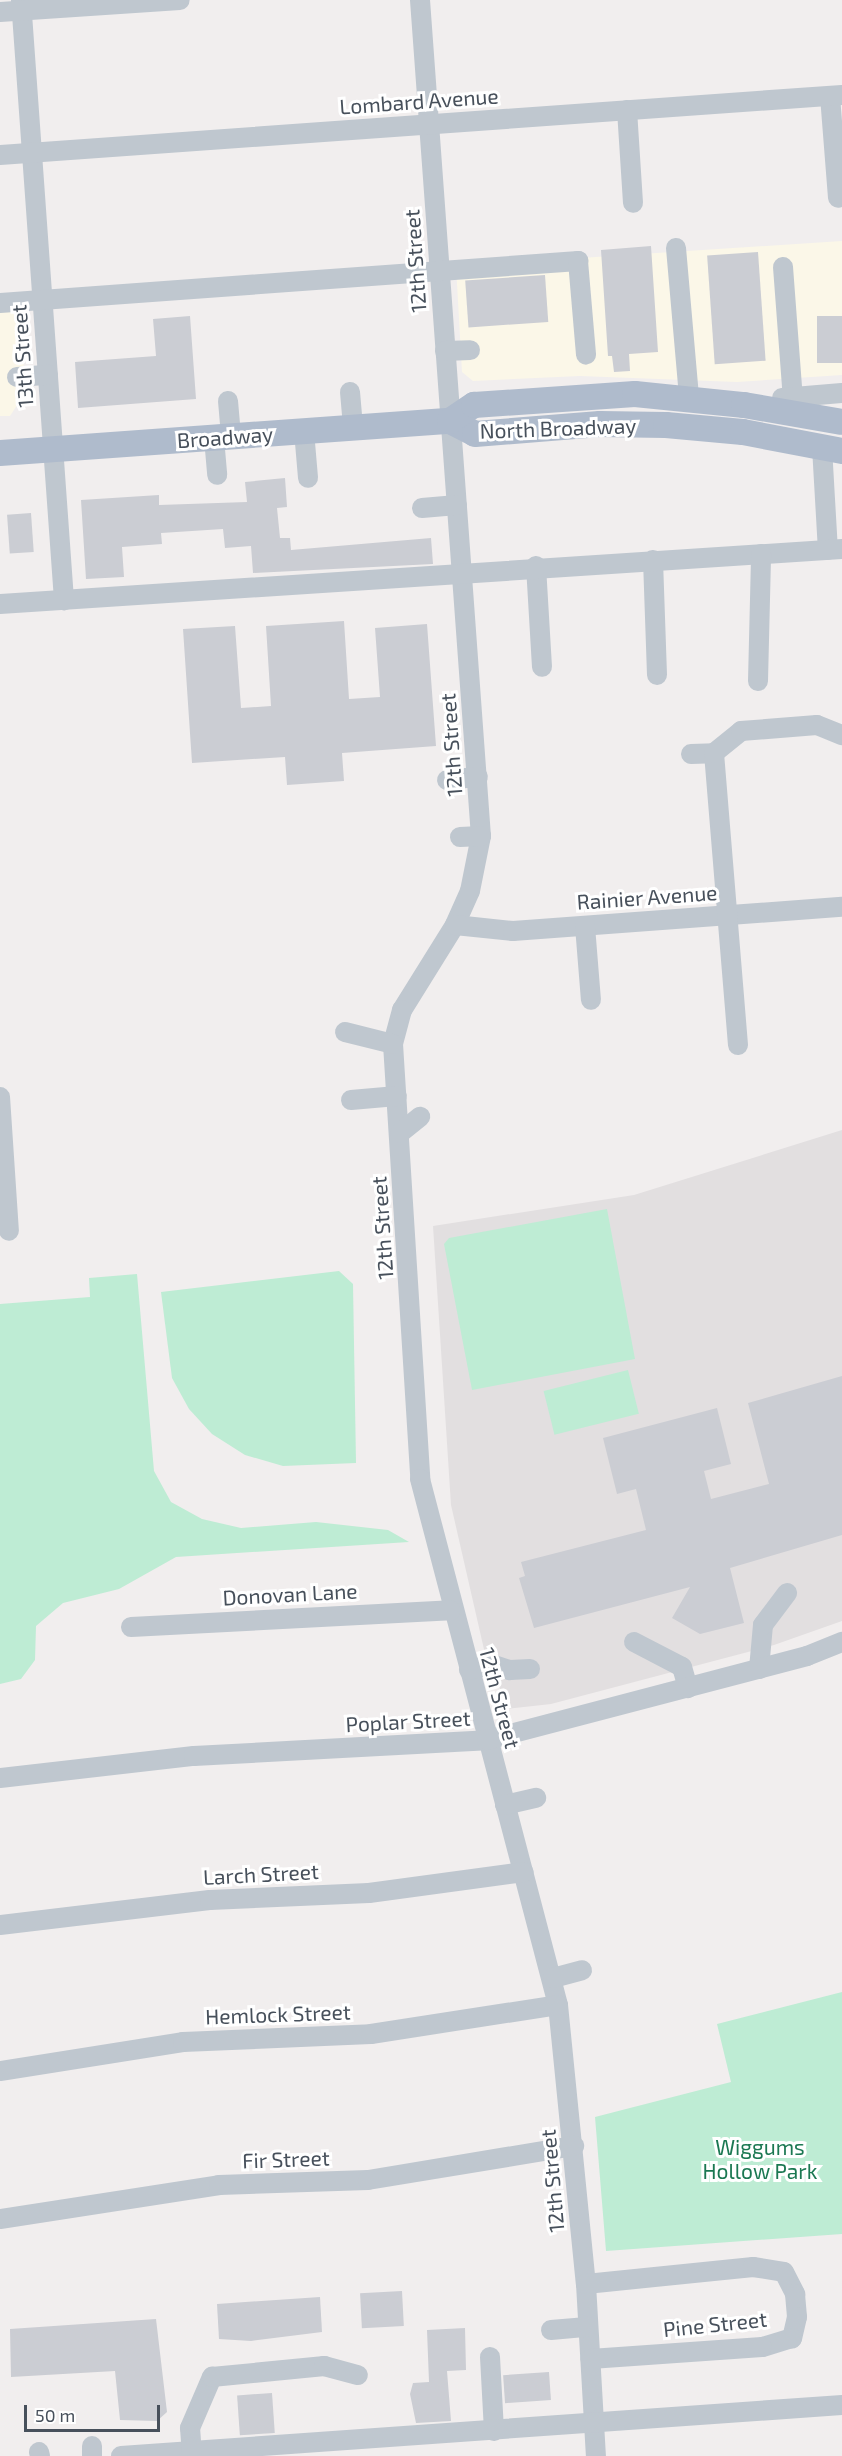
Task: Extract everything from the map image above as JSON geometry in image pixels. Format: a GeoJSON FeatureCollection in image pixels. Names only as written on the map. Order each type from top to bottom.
{"type":"FeatureCollection","features":[{"type":"Feature","properties":{"kind":"main road","name":"North Broadway"},"geometry":{"type":"LineString","coordinates":[[832,449],[666,425],[600,424],[475,434],[450,421],[474,405],[634,394],[727,403],[794,405],[842,422]]}},
{"type":"Feature","properties":{"kind":"main road","name":"Broadway"},"geometry":{"type":"LineString","coordinates":[[0,453],[450,421]]}},
{"type":"Feature","properties":{"kind":"street"},"geometry":{"type":"LineString","coordinates":[[0,12],[22,5],[180,0]]}},
{"type":"Feature","properties":{"kind":"street","name":"12th Street"},"geometry":{"type":"LineString","coordinates":[[420,0],[481,836],[470,891],[455,926],[418,979],[402,1010],[393,1044],[420,1479],[451,1610],[524,1872],[558,2005],[574,2146],[586,2284],[596,2456]]}},
{"type":"Feature","properties":{"kind":"street","name":"13th Street"},"geometry":{"type":"LineString","coordinates":[[22,5],[64,600]]}},
{"type":"Feature","properties":{"kind":"street"},"geometry":{"type":"LineString","coordinates":[[836,96],[838,198]]}},
{"type":"Feature","properties":{"kind":"street","name":"Lombard Avenue"},"geometry":{"type":"LineString","coordinates":[[0,155],[836,96]]}},
{"type":"Feature","properties":{"kind":"street"},"geometry":{"type":"LineString","coordinates":[[627,110],[633,203]]}},
{"type":"Feature","properties":{"kind":"street"},"geometry":{"type":"LineString","coordinates":[[676,248],[689,398]]}},
{"type":"Feature","properties":{"kind":"street"},"geometry":{"type":"LineString","coordinates":[[0,303],[439,273],[578,261],[586,355]]}},
{"type":"Feature","properties":{"kind":"street"},"geometry":{"type":"LineString","coordinates":[[783,267],[794,405],[842,393]]}},
{"type":"Feature","properties":{"kind":"street"},"geometry":{"type":"LineString","coordinates":[[445,351],[470,350]]}},
{"type":"Feature","properties":{"kind":"street"},"geometry":{"type":"LineString","coordinates":[[17,377],[48,375]]}},
{"type":"Feature","properties":{"kind":"street"},"geometry":{"type":"LineString","coordinates":[[350,392],[353,428]]}},
{"type":"Feature","properties":{"kind":"street"},"geometry":{"type":"LineString","coordinates":[[217,475],[228,401]]}},
{"type":"Feature","properties":{"kind":"street"},"geometry":{"type":"LineString","coordinates":[[304,431],[308,478]]}},
{"type":"Feature","properties":{"kind":"street"},"geometry":{"type":"LineString","coordinates":[[0,604],[64,600],[226,583],[835,550],[832,449]]}},
{"type":"Feature","properties":{"kind":"street"},"geometry":{"type":"LineString","coordinates":[[422,508],[457,505]]}},
{"type":"Feature","properties":{"kind":"street"},"geometry":{"type":"LineString","coordinates":[[758,681],[761,554]]}},
{"type":"Feature","properties":{"kind":"street"},"geometry":{"type":"LineString","coordinates":[[653,560],[657,675]]}},
{"type":"Feature","properties":{"kind":"street"},"geometry":{"type":"LineString","coordinates":[[536,566],[542,667]]}},
{"type":"Feature","properties":{"kind":"street"},"geometry":{"type":"LineString","coordinates":[[691,754],[714,753],[741,731],[817,725],[842,735]]}},
{"type":"Feature","properties":{"kind":"street"},"geometry":{"type":"LineString","coordinates":[[714,753],[738,1045]]}},
{"type":"Feature","properties":{"kind":"street"},"geometry":{"type":"LineString","coordinates":[[447,780],[478,777]]}},
{"type":"Feature","properties":{"kind":"street"},"geometry":{"type":"LineString","coordinates":[[460,837],[481,836]]}},
{"type":"Feature","properties":{"kind":"street","name":"Rainier Avenue"},"geometry":{"type":"LineString","coordinates":[[455,926],[513,931],[842,907]]}},
{"type":"Feature","properties":{"kind":"street"},"geometry":{"type":"LineString","coordinates":[[585,926],[591,1000]]}},
{"type":"Feature","properties":{"kind":"street"},"geometry":{"type":"LineString","coordinates":[[345,1032],[393,1044]]}},
{"type":"Feature","properties":{"kind":"street"},"geometry":{"type":"LineString","coordinates":[[351,1100],[397,1096]]}},
{"type":"Feature","properties":{"kind":"street"},"geometry":{"type":"LineString","coordinates":[[0,1098],[9,1231]]}},
{"type":"Feature","properties":{"kind":"street"},"geometry":{"type":"LineString","coordinates":[[400,1133],[420,1117]]}},
{"type":"Feature","properties":{"kind":"street"},"geometry":{"type":"LineString","coordinates":[[759,1669],[763,1625],[787,1593]]}},
{"type":"Feature","properties":{"kind":"street","name":"Donovan Lane"},"geometry":{"type":"LineString","coordinates":[[131,1627],[451,1610]]}},
{"type":"Feature","properties":{"kind":"street"},"geometry":{"type":"LineString","coordinates":[[634,1642],[682,1667],[688,1688]]}},
{"type":"Feature","properties":{"kind":"street","name":"Poplar Street"},"geometry":{"type":"LineString","coordinates":[[0,1778],[194,1756],[487,1740],[759,1669],[842,1642]]}},
{"type":"Feature","properties":{"kind":"street"},"geometry":{"type":"LineString","coordinates":[[469,1670],[491,1664],[510,1670],[530,1669]]}},
{"type":"Feature","properties":{"kind":"street"},"geometry":{"type":"LineString","coordinates":[[505,1805],[536,1798]]}},
{"type":"Feature","properties":{"kind":"street","name":"Larch Street"},"geometry":{"type":"LineString","coordinates":[[0,1925],[210,1900],[369,1893],[524,1872]]}},
{"type":"Feature","properties":{"kind":"street"},"geometry":{"type":"LineString","coordinates":[[552,1978],[582,1970]]}},
{"type":"Feature","properties":{"kind":"street","name":"Hemlock Street"},"geometry":{"type":"LineString","coordinates":[[0,2071],[183,2042],[371,2034],[558,2005]]}},
{"type":"Feature","properties":{"kind":"street","name":"Fir Street"},"geometry":{"type":"LineString","coordinates":[[0,2219],[219,2185],[368,2180],[574,2146]]}},
{"type":"Feature","properties":{"kind":"street","name":"Pine Street"},"geometry":{"type":"LineString","coordinates":[[586,2284],[753,2267],[784,2272],[795,2294],[797,2317],[792,2338],[762,2347],[590,2359]]}},
{"type":"Feature","properties":{"kind":"street"},"geometry":{"type":"LineString","coordinates":[[551,2330],[587,2327]]}},
{"type":"Feature","properties":{"kind":"street"},"geometry":{"type":"LineString","coordinates":[[490,2357],[494,2431]]}},
{"type":"Feature","properties":{"kind":"street"},"geometry":{"type":"LineString","coordinates":[[192,2453],[190,2428],[197,2403],[212,2377],[324,2366],[358,2375]]}},
{"type":"Feature","properties":{"kind":"street"},"geometry":{"type":"LineString","coordinates":[[121,2456],[192,2453],[842,2405]]}},
{"type":"Feature","properties":{"kind":"shaded area"},"geometry":{"type":"Polygon","coordinates":[[[842,241],[842,375],[737,382],[580,376],[473,381],[462,372],[456,266],[842,241]]]}},
{"type":"Feature","properties":{"kind":"shaded area"},"geometry":{"type":"Polygon","coordinates":[[[21,306],[25,393],[10,416],[0,416],[0,308],[21,306]]]}},
{"type":"Feature","properties":{"kind":"shaded area"},"geometry":{"type":"Polygon","coordinates":[[[842,1130],[842,1621],[774,1645],[551,1704],[506,1709],[498,1682],[491,1680],[451,1505],[433,1226],[634,1195],[842,1130]]]}},
{"type":"Feature","properties":{"kind":"green space"},"geometry":{"type":"Polygon","coordinates":[[[607,1209],[635,1359],[472,1390],[444,1244],[449,1238],[607,1209]]]}},
{"type":"Feature","properties":{"kind":"green space"},"geometry":{"type":"Polygon","coordinates":[[[339,1271],[353,1284],[356,1463],[283,1466],[245,1455],[212,1434],[189,1409],[172,1378],[161,1292],[339,1271]]]}},
{"type":"Feature","properties":{"kind":"green space"},"geometry":{"type":"Polygon","coordinates":[[[137,1274],[154,1471],[171,1502],[202,1519],[241,1528],[316,1522],[388,1530],[409,1542],[176,1557],[119,1589],[63,1603],[36,1626],[35,1660],[21,1679],[0,1684],[0,1304],[90,1297],[89,1278],[137,1274]]]}},
{"type":"Feature","properties":{"kind":"green space"},"geometry":{"type":"Polygon","coordinates":[[[628,1370],[639,1414],[554,1435],[544,1391],[628,1370]]]}},
{"type":"Feature","properties":{"kind":"green space","name":"Wiggums Hollow Park"},"geometry":{"type":"Polygon","coordinates":[[[842,1992],[842,2234],[606,2251],[595,2117],[731,2082],[717,2024],[842,1992]]]}},
{"type":"Feature","properties":{"kind":"building"},"geometry":{"type":"Polygon","coordinates":[[[651,246],[658,352],[629,354],[630,371],[614,372],[612,356],[608,356],[601,250],[651,246]]]}},
{"type":"Feature","properties":{"kind":"building"},"geometry":{"type":"Polygon","coordinates":[[[758,252],[766,361],[715,364],[707,256],[758,252]]]}},
{"type":"Feature","properties":{"kind":"building"},"geometry":{"type":"Polygon","coordinates":[[[545,275],[548,322],[468,327],[465,281],[545,275]]]}},
{"type":"Feature","properties":{"kind":"building"},"geometry":{"type":"Polygon","coordinates":[[[190,316],[196,399],[78,408],[75,362],[156,356],[153,319],[190,316]]]}},
{"type":"Feature","properties":{"kind":"building"},"geometry":{"type":"Polygon","coordinates":[[[817,316],[842,316],[842,363],[817,363],[817,316]]]}},
{"type":"Feature","properties":{"kind":"building"},"geometry":{"type":"Polygon","coordinates":[[[285,478],[287,507],[277,508],[280,538],[290,538],[291,550],[431,538],[433,564],[253,573],[251,546],[225,548],[223,529],[161,533],[162,544],[122,547],[124,577],[86,579],[81,500],[159,495],[159,505],[247,502],[245,482],[285,478]]]}},
{"type":"Feature","properties":{"kind":"building"},"geometry":{"type":"Polygon","coordinates":[[[31,513],[34,552],[10,554],[7,515],[31,513]]]}},
{"type":"Feature","properties":{"kind":"building"},"geometry":{"type":"Polygon","coordinates":[[[344,621],[349,699],[380,697],[375,628],[427,624],[436,746],[342,753],[344,781],[287,785],[285,757],[192,763],[183,629],[235,626],[241,708],[271,706],[266,626],[344,621]]]}},
{"type":"Feature","properties":{"kind":"building"},"geometry":{"type":"Polygon","coordinates":[[[842,1376],[842,1535],[730,1568],[744,1623],[700,1634],[672,1618],[690,1587],[534,1628],[519,1578],[525,1576],[521,1562],[646,1530],[636,1489],[617,1494],[603,1438],[717,1408],[731,1464],[704,1471],[711,1499],[769,1484],[748,1403],[842,1376]]]}},
{"type":"Feature","properties":{"kind":"building"},"geometry":{"type":"Polygon","coordinates":[[[402,2291],[404,2326],[362,2328],[360,2293],[402,2291]]]}},
{"type":"Feature","properties":{"kind":"building"},"geometry":{"type":"Polygon","coordinates":[[[320,2297],[322,2332],[251,2341],[219,2339],[217,2304],[320,2297]]]}},
{"type":"Feature","properties":{"kind":"building"},"geometry":{"type":"Polygon","coordinates":[[[156,2319],[167,2412],[157,2421],[120,2420],[115,2371],[11,2377],[10,2329],[156,2319]]]}},
{"type":"Feature","properties":{"kind":"building"},"geometry":{"type":"Polygon","coordinates":[[[465,2328],[466,2370],[447,2371],[451,2421],[416,2423],[410,2394],[413,2383],[429,2382],[427,2330],[465,2328]]]}},
{"type":"Feature","properties":{"kind":"building"},"geometry":{"type":"Polygon","coordinates":[[[549,2372],[551,2400],[505,2403],[503,2375],[549,2372]]]}},
{"type":"Feature","properties":{"kind":"building"},"geometry":{"type":"Polygon","coordinates":[[[272,2393],[275,2433],[240,2435],[237,2395],[272,2393]]]}}]}
